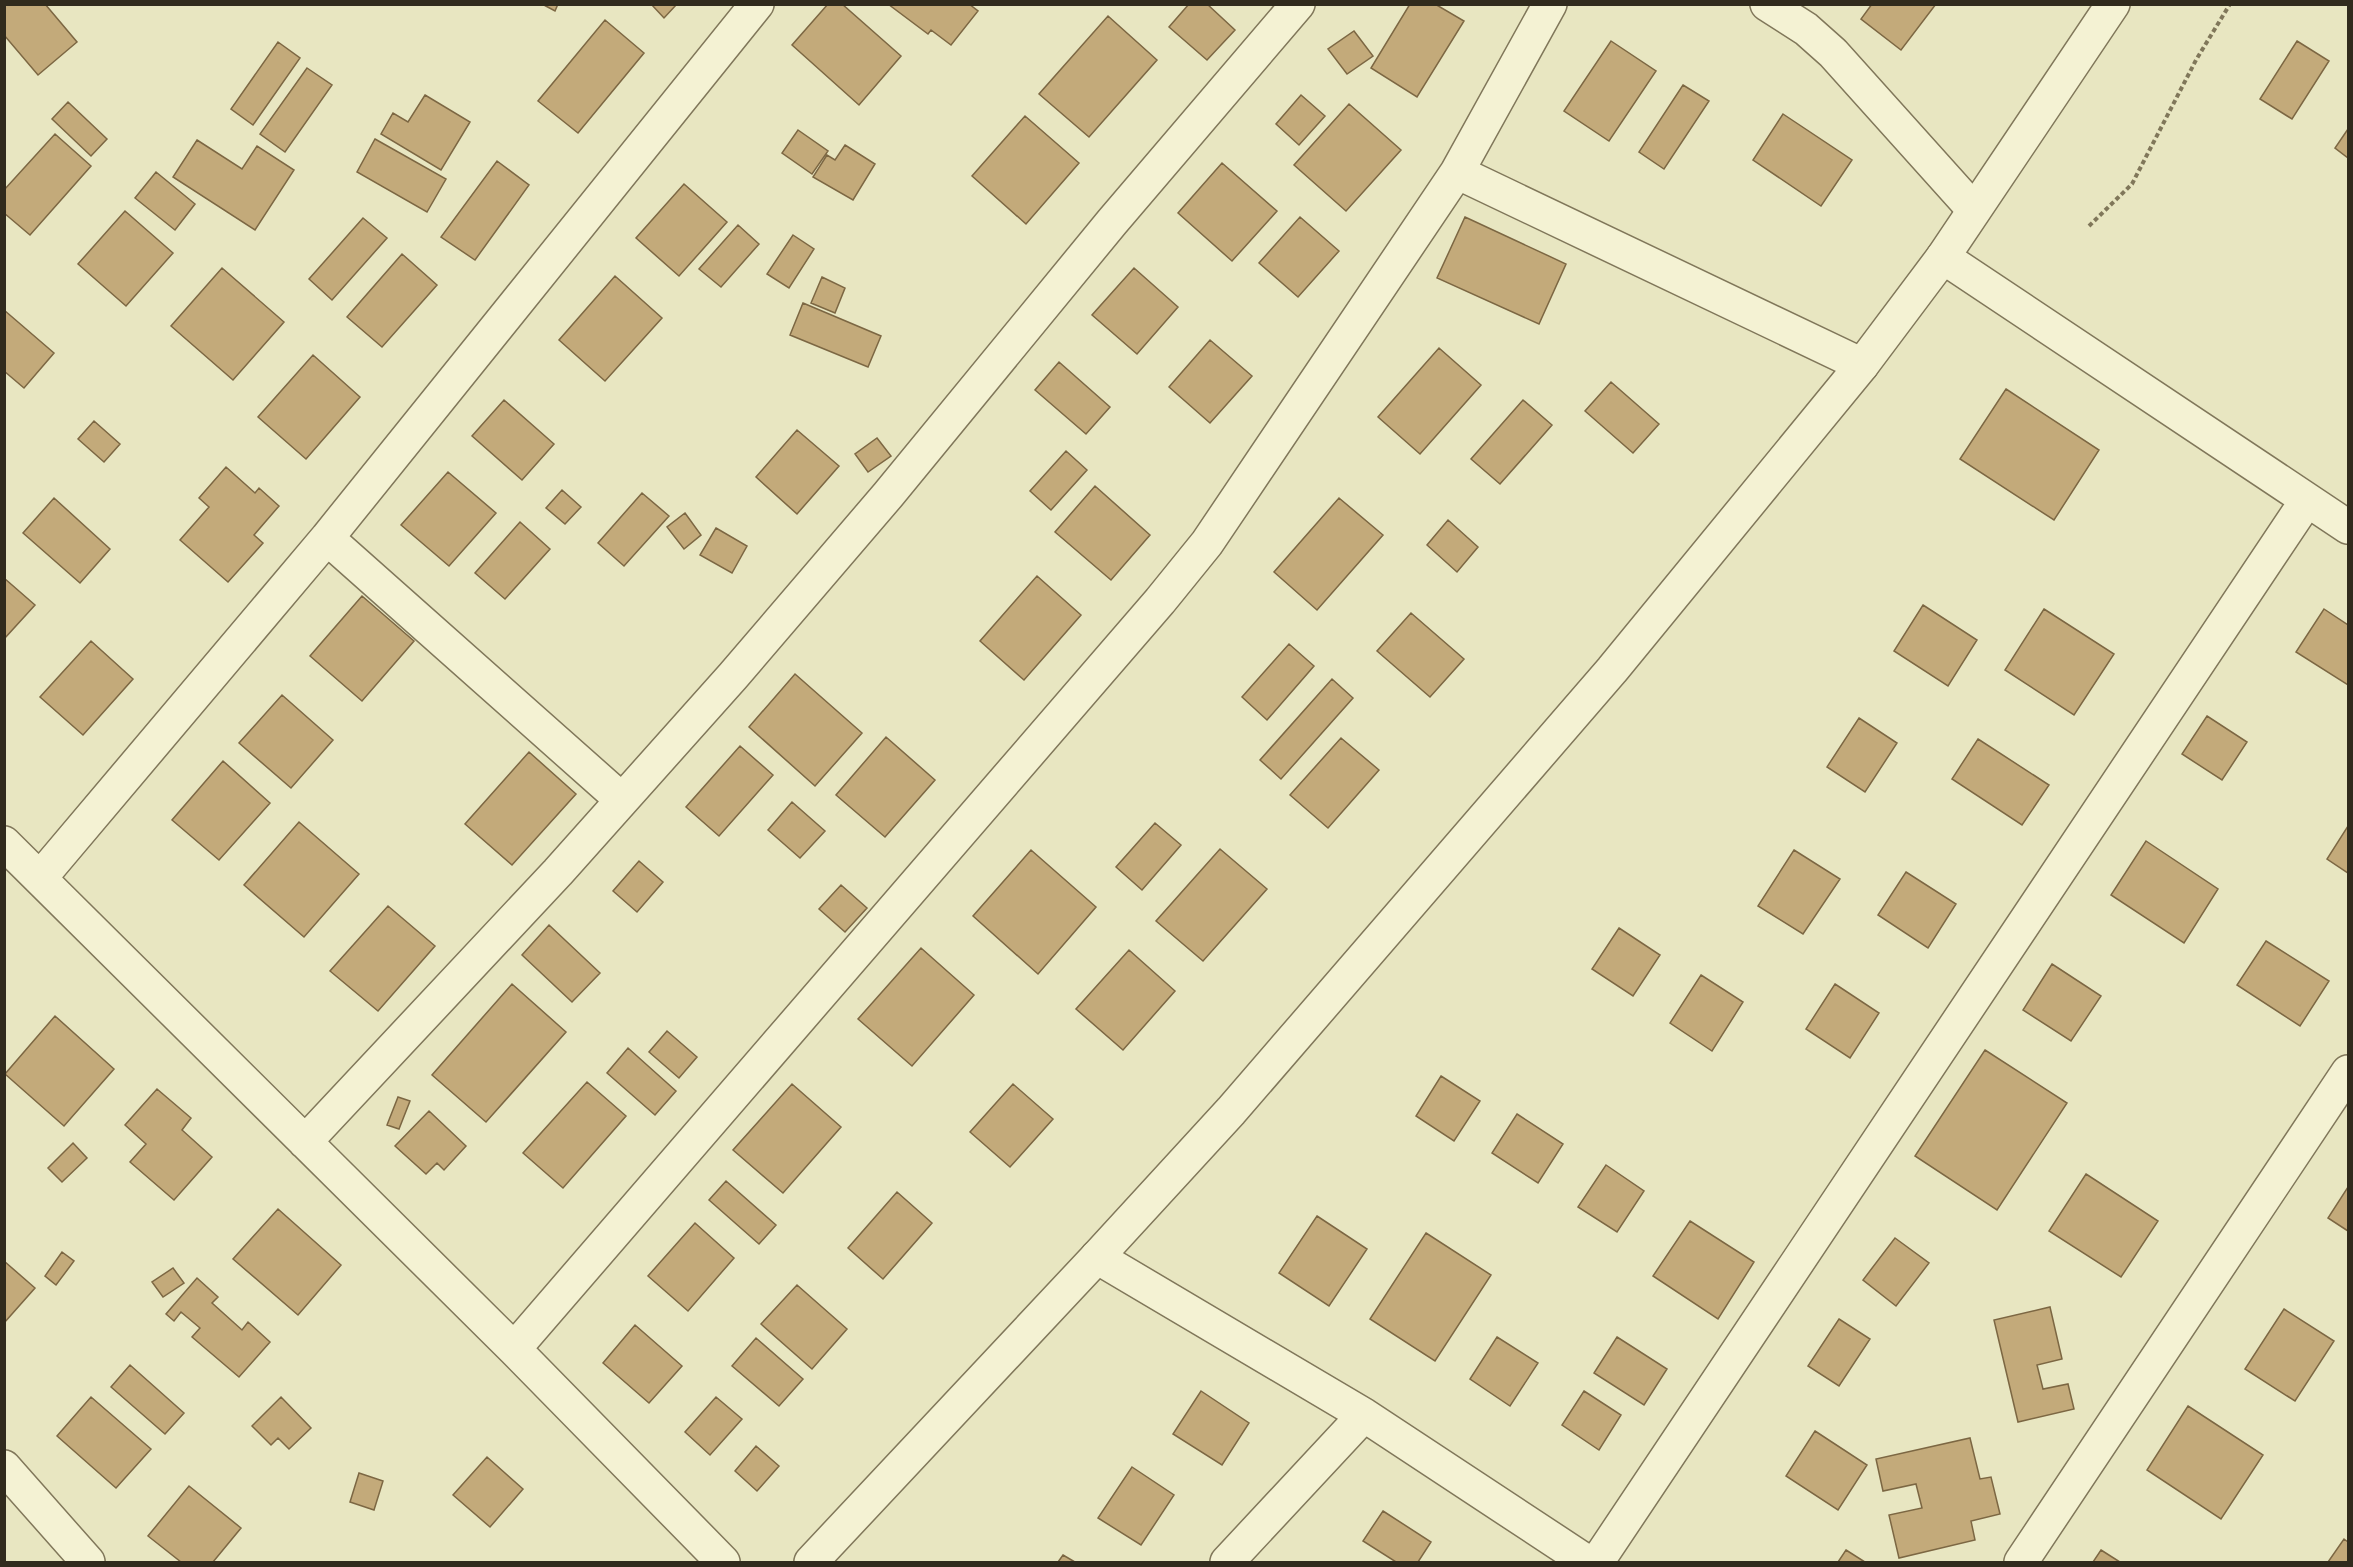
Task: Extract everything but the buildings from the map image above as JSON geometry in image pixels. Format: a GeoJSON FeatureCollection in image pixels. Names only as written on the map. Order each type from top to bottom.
{"type":"FeatureCollection","features":[{"type":"Feature","properties":{"kind":"street"},"geometry":{"type":"LineString","coordinates":[[40,878],[327,538],[757,4]]}},
{"type":"Feature","properties":{"kind":"street"},"geometry":{"type":"LineString","coordinates":[[305,1142],[558,872],[733,676],[888,495],[1112,222],[1298,4]]}},
{"type":"Feature","properties":{"kind":"street"},"geometry":{"type":"LineString","coordinates":[[514,1349],[1152,610],[1207,543],[1457,172],[1550,4]]}},
{"type":"Feature","properties":{"kind":"street"},"geometry":{"type":"LineString","coordinates":[[1767,4],[1806,29],[1833,53],[1974,210]]}},
{"type":"Feature","properties":{"kind":"street"},"geometry":{"type":"LineString","coordinates":[[811,1563],[1231,1111],[1612,670],[1862,365],[1943,257],[2113,4]]}},
{"type":"Feature","properties":{"kind":"street"},"geometry":{"type":"LineString","coordinates":[[1457,172],[1862,365]]}},
{"type":"Feature","properties":{"kind":"street"},"geometry":{"type":"LineString","coordinates":[[1943,257],[2349,527]]}},
{"type":"Feature","properties":{"kind":"street"},"geometry":{"type":"LineString","coordinates":[[1597,1563],[2307,500]]}},
{"type":"Feature","properties":{"kind":"street"},"geometry":{"type":"LineString","coordinates":[[327,538],[622,800]]}},
{"type":"Feature","properties":{"kind":"street"},"geometry":{"type":"LineString","coordinates":[[4,843],[514,1349],[723,1563]]}},
{"type":"Feature","properties":{"kind":"street"},"geometry":{"type":"LineString","coordinates":[[2021,1563],[2349,1072]]}},
{"type":"Feature","properties":{"kind":"street"},"geometry":{"type":"LineString","coordinates":[[1097,1257],[1364,1415],[1587,1563]]}},
{"type":"Feature","properties":{"kind":"street"},"geometry":{"type":"LineString","coordinates":[[1227,1563],[1364,1415]]}},
{"type":"Feature","properties":{"kind":"street"},"geometry":{"type":"LineString","coordinates":[[4,1467],[88,1563]]}},
{"type":"Feature","properties":{"kind":"path"},"geometry":{"type":"LineString","coordinates":[[2089,226],[2132,184],[2196,60],[2230,4]]}}]}
